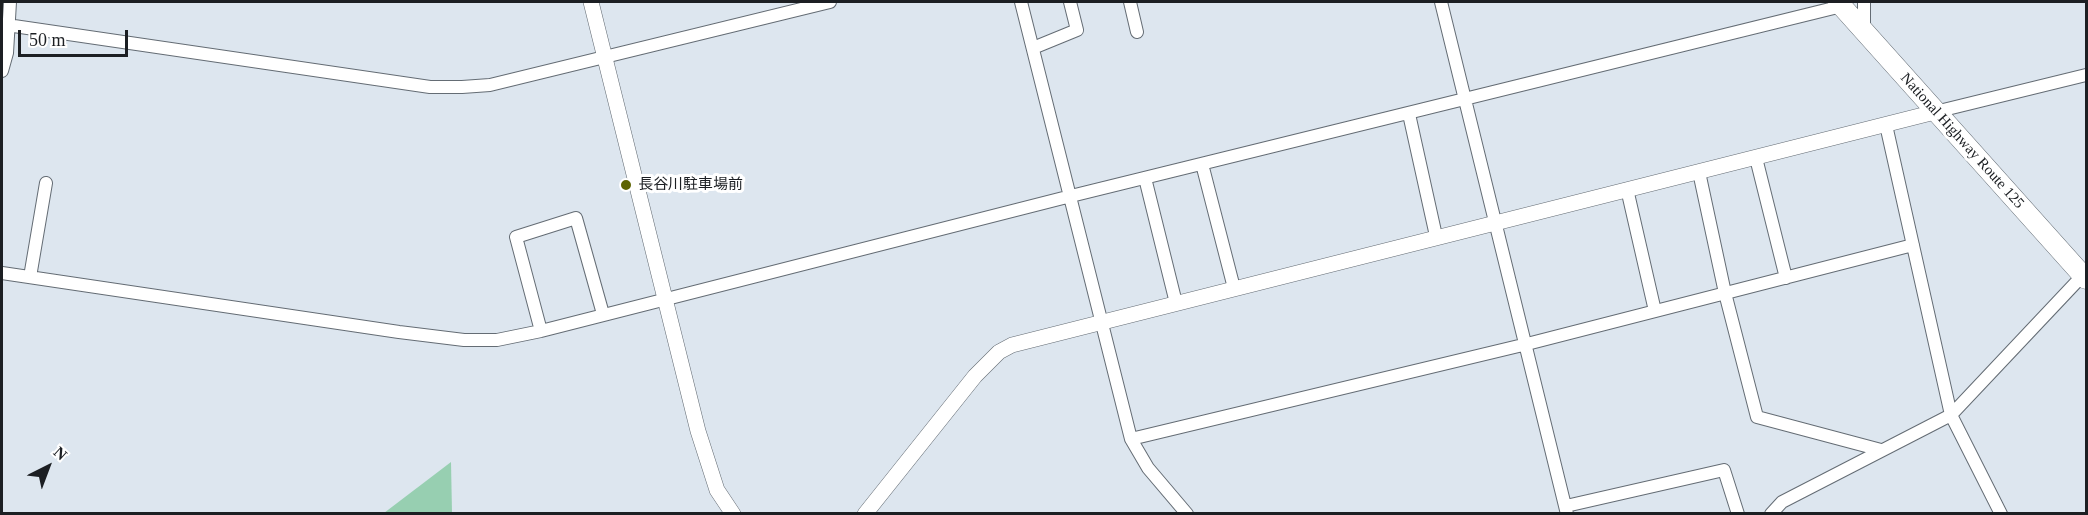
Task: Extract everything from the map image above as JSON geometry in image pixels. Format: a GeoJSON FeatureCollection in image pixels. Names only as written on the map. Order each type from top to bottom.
{"type":"FeatureCollection","features":[{"type":"Feature","properties":{"kind":"highway","name":"National Highway Route 125"},"geometry":{"type":"LineString","coordinates":[[1840,4],[2085,277]]}},
{"type":"Feature","properties":{"kind":"street"},"geometry":{"type":"LineString","coordinates":[[2,70],[10,2]]}},
{"type":"Feature","properties":{"kind":"street"},"geometry":{"type":"LineString","coordinates":[[591,2],[706,460],[717,490],[733,513]]}},
{"type":"Feature","properties":{"kind":"street"},"geometry":{"type":"LineString","coordinates":[[7,25],[430,87],[490,85],[830,2]]}},
{"type":"Feature","properties":{"kind":"street"},"geometry":{"type":"LineString","coordinates":[[1021,2],[1131,439],[1148,468],[1187,513]]}},
{"type":"Feature","properties":{"kind":"street"},"geometry":{"type":"LineString","coordinates":[[1033,48],[1077,30],[1070,2]]}},
{"type":"Feature","properties":{"kind":"street"},"geometry":{"type":"LineString","coordinates":[[1130,2],[1137,32]]}},
{"type":"Feature","properties":{"kind":"street"},"geometry":{"type":"LineString","coordinates":[[1441,2],[1566,510],[1724,470],[1738,513]]}},
{"type":"Feature","properties":{"kind":"street"},"geometry":{"type":"LineString","coordinates":[[1864,2],[1866,17],[1864,32]]}},
{"type":"Feature","properties":{"kind":"street"},"geometry":{"type":"LineString","coordinates":[[2,273],[439,338],[497,340],[541,331],[1071,196],[1465,100],[1840,4]]}},
{"type":"Feature","properties":{"kind":"street"},"geometry":{"type":"LineString","coordinates":[[864,513],[944,412],[999,352],[1029,339],[2086,75]]}},
{"type":"Feature","properties":{"kind":"street"},"geometry":{"type":"LineString","coordinates":[[1408,114],[1436,236]]}},
{"type":"Feature","properties":{"kind":"street"},"geometry":{"type":"LineString","coordinates":[[1886,125],[1951,415],[2001,513]]}},
{"type":"Feature","properties":{"kind":"street"},"geometry":{"type":"LineString","coordinates":[[1756,158],[1786,278]]}},
{"type":"Feature","properties":{"kind":"street"},"geometry":{"type":"LineString","coordinates":[[1202,164],[1234,288]]}},
{"type":"Feature","properties":{"kind":"street"},"geometry":{"type":"LineString","coordinates":[[1699,172],[1725,294],[1756,417],[1881,450]]}},
{"type":"Feature","properties":{"kind":"street"},"geometry":{"type":"LineString","coordinates":[[1145,178],[1176,303]]}},
{"type":"Feature","properties":{"kind":"street"},"geometry":{"type":"LineString","coordinates":[[30,277],[46,183]]}},
{"type":"Feature","properties":{"kind":"street"},"geometry":{"type":"LineString","coordinates":[[1627,189],[1654,311]]}},
{"type":"Feature","properties":{"kind":"street"},"geometry":{"type":"LineString","coordinates":[[541,331],[516,237],[576,219],[603,314]]}},
{"type":"Feature","properties":{"kind":"street"},"geometry":{"type":"LineString","coordinates":[[1131,439],[1527,344],[1913,245]]}},
{"type":"Feature","properties":{"kind":"street"},"geometry":{"type":"LineString","coordinates":[[1771,513],[1782,502],[1951,415],[2085,277]]}},
{"type":"Feature","properties":{"kind":"green space"},"geometry":{"type":"Polygon","coordinates":[[[451,462],[452,513],[384,513],[451,462]]]}},
{"type":"Feature","properties":{"kind":"place","name":"長谷川駐車場前"},"geometry":{"type":"Point","coordinates":[626,185]}}]}
